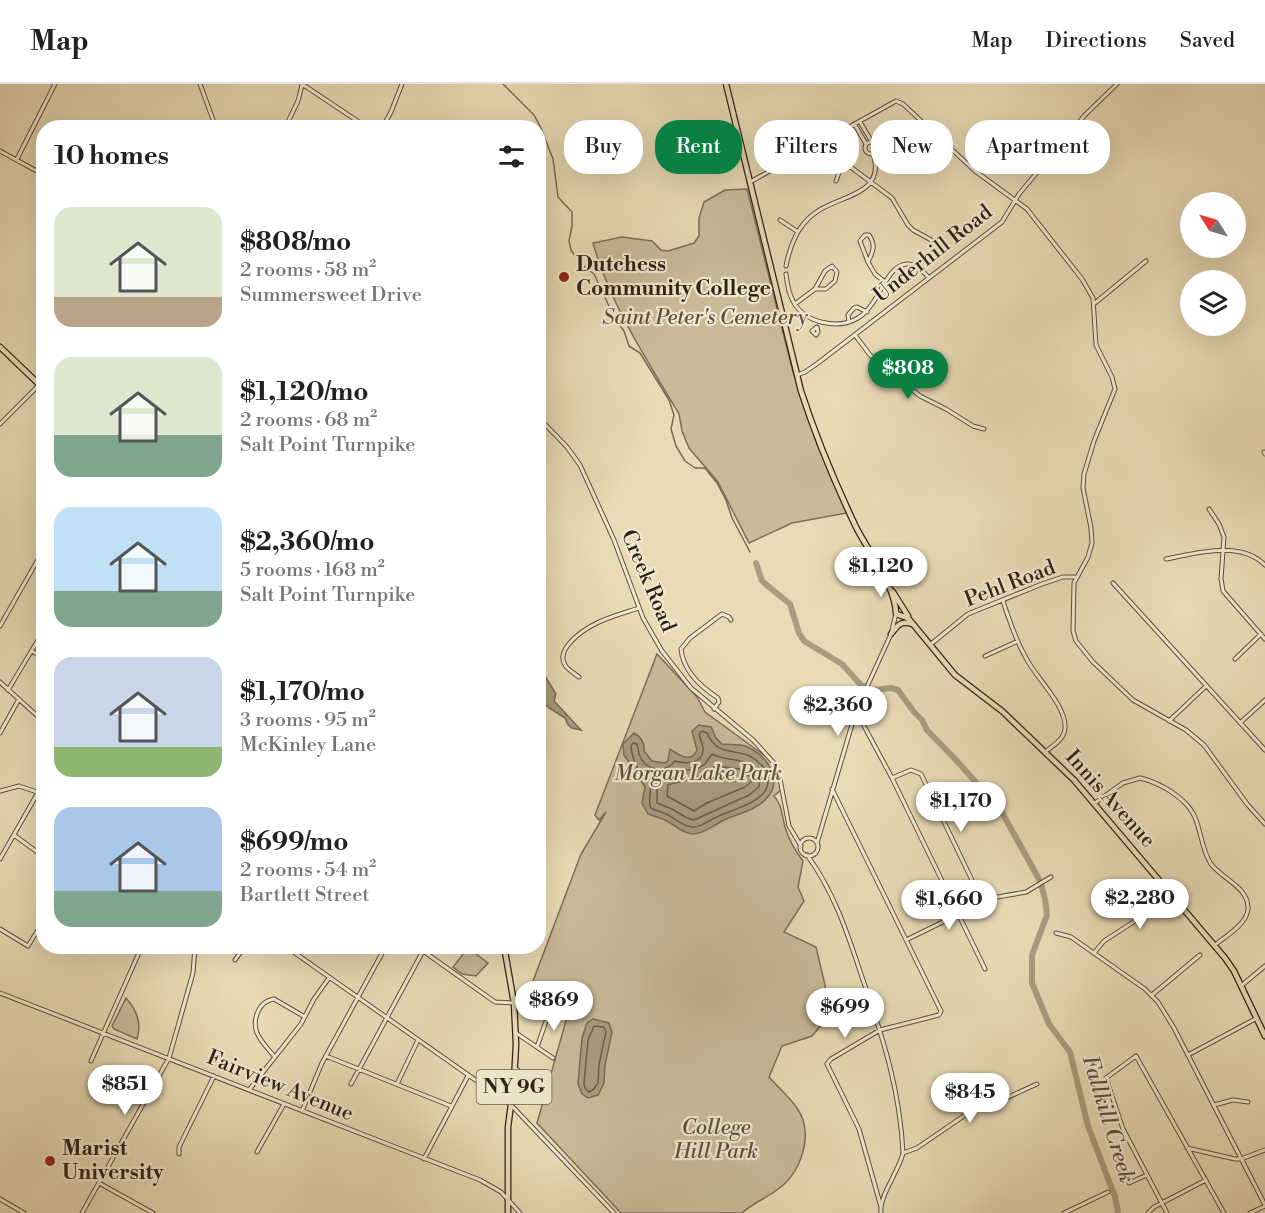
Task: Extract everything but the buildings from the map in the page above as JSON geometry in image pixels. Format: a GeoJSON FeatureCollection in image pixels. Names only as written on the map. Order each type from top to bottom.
{"type":"FeatureCollection","features":[{"type":"Feature","properties":{"kind":"main road"},"geometry":{"type":"LineString","coordinates":[[726,84],[797,375],[811,418],[856,527],[914,626]]}},
{"type":"Feature","properties":{"kind":"main road"},"geometry":{"type":"LineString","coordinates":[[0,347],[36,382]]}},
{"type":"Feature","properties":{"kind":"main road"},"geometry":{"type":"LineString","coordinates":[[884,578],[895,603],[896,614]]}},
{"type":"Feature","properties":{"kind":"main road","name":"Innis Avenue"},"geometry":{"type":"LineString","coordinates":[[896,614],[904,615],[955,675],[1002,711],[1095,803],[1215,945],[1234,971],[1257,1018],[1263,1025],[1265,1036]]}},
{"type":"Feature","properties":{"kind":"main road"},"geometry":{"type":"LineString","coordinates":[[891,634],[900,623],[905,622],[914,626]]}},
{"type":"Feature","properties":{"kind":"main road","name":"NY 9G"},"geometry":{"type":"LineString","coordinates":[[506,954],[514,1003],[516,1033],[515,1068],[508,1127],[508,1213]]}},
{"type":"Feature","properties":{"kind":"street"},"geometry":{"type":"LineString","coordinates":[[37,120],[55,84]]}},
{"type":"Feature","properties":{"kind":"street"},"geometry":{"type":"LineString","coordinates":[[200,84],[213,120]]}},
{"type":"Feature","properties":{"kind":"street"},"geometry":{"type":"LineString","coordinates":[[289,120],[298,101],[302,84],[356,120]]}},
{"type":"Feature","properties":{"kind":"street"},"geometry":{"type":"LineString","coordinates":[[386,120],[402,84]]}},
{"type":"Feature","properties":{"kind":"street","name":"Underhill Road"},"geometry":{"type":"LineString","coordinates":[[797,375],[811,368],[1002,222],[1015,200],[1085,115],[1117,84]]}},
{"type":"Feature","properties":{"kind":"street"},"geometry":{"type":"LineString","coordinates":[[871,140],[860,122],[896,100],[975,171],[1029,211],[1088,288],[1095,303],[1096,345],[1112,377],[1114,389],[1084,474],[1083,488],[1092,543],[1088,556],[1075,577],[1073,631],[1079,646],[1133,700],[1195,737],[1204,745],[1247,804],[1265,824]]}},
{"type":"Feature","properties":{"kind":"street"},"geometry":{"type":"LineString","coordinates":[[17,159],[36,122]]}},
{"type":"Feature","properties":{"kind":"street"},"geometry":{"type":"LineString","coordinates":[[859,132],[867,152],[871,153]]}},
{"type":"Feature","properties":{"kind":"street"},"geometry":{"type":"LineString","coordinates":[[861,136],[866,133]]}},
{"type":"Feature","properties":{"kind":"street"},"geometry":{"type":"LineString","coordinates":[[866,145],[871,142]]}},
{"type":"Feature","properties":{"kind":"street"},"geometry":{"type":"LineString","coordinates":[[0,151],[36,170]]}},
{"type":"Feature","properties":{"kind":"street"},"geometry":{"type":"LineString","coordinates":[[750,182],[765,174]]}},
{"type":"Feature","properties":{"kind":"street"},"geometry":{"type":"LineString","coordinates":[[836,181],[838,174]]}},
{"type":"Feature","properties":{"kind":"street"},"geometry":{"type":"LineString","coordinates":[[859,174],[892,198],[913,230],[944,247]]}},
{"type":"Feature","properties":{"kind":"street"},"geometry":{"type":"LineString","coordinates":[[786,266],[790,248],[798,232],[815,213],[859,193],[871,183],[873,174]]}},
{"type":"Feature","properties":{"kind":"street"},"geometry":{"type":"LineString","coordinates":[[780,220],[798,232]]}},
{"type":"Feature","properties":{"kind":"street"},"geometry":{"type":"LineString","coordinates":[[868,262],[872,254],[873,243],[869,235],[865,235],[861,241],[868,262],[874,274],[886,283]]}},
{"type":"Feature","properties":{"kind":"street"},"geometry":{"type":"LineString","coordinates":[[1095,303],[1146,261]]}},
{"type":"Feature","properties":{"kind":"street"},"geometry":{"type":"LineString","coordinates":[[786,274],[788,289],[795,304],[806,314],[830,324],[849,322],[867,312],[896,269],[905,264],[915,265],[929,278]]}},
{"type":"Feature","properties":{"kind":"street"},"geometry":{"type":"LineString","coordinates":[[795,304],[815,289],[827,269],[832,266],[835,268],[837,275],[832,284],[826,289],[815,289]]}},
{"type":"Feature","properties":{"kind":"street"},"geometry":{"type":"LineString","coordinates":[[849,322],[848,315],[854,308],[857,307],[867,312]]}},
{"type":"Feature","properties":{"kind":"street"},"geometry":{"type":"LineString","coordinates":[[816,327],[819,321]]}},
{"type":"Feature","properties":{"kind":"street"},"geometry":{"type":"LineString","coordinates":[[855,335],[870,355],[920,396],[973,426],[984,429]]}},
{"type":"Feature","properties":{"kind":"street"},"geometry":{"type":"LineString","coordinates":[[0,424],[36,392]]}},
{"type":"Feature","properties":{"kind":"street","name":"Creek Road"},"geometry":{"type":"LineString","coordinates":[[546,426],[567,447],[582,470],[620,554],[639,608],[662,651],[688,684],[714,709],[753,740],[774,763],[780,779],[789,826],[801,846]]}},
{"type":"Feature","properties":{"kind":"street"},"geometry":{"type":"LineString","coordinates":[[1209,509],[1222,530],[1224,551],[1221,572],[1224,591],[1265,639]]}},
{"type":"Feature","properties":{"kind":"street"},"geometry":{"type":"LineString","coordinates":[[1166,559],[1224,551],[1251,555],[1265,565]]}},
{"type":"Feature","properties":{"kind":"street"},"geometry":{"type":"LineString","coordinates":[[0,626],[36,563]]}},
{"type":"Feature","properties":{"kind":"street","name":"Pehl Road"},"geometry":{"type":"LineString","coordinates":[[929,645],[968,614],[1063,577],[1075,577]]}},
{"type":"Feature","properties":{"kind":"street"},"geometry":{"type":"LineString","coordinates":[[1113,583],[1205,687],[1265,750]]}},
{"type":"Feature","properties":{"kind":"street"},"geometry":{"type":"LineString","coordinates":[[1003,601],[1018,641],[1032,669],[1057,704],[1065,720],[1062,738],[1045,752]]}},
{"type":"Feature","properties":{"kind":"street"},"geometry":{"type":"LineString","coordinates":[[579,677],[563,662],[564,650],[568,645],[597,622],[639,608]]}},
{"type":"Feature","properties":{"kind":"street"},"geometry":{"type":"LineString","coordinates":[[714,709],[719,702],[718,698],[694,678],[682,659],[681,649],[690,638],[722,614],[731,620]]}},
{"type":"Feature","properties":{"kind":"street"},"geometry":{"type":"LineString","coordinates":[[816,867],[817,843],[856,711],[891,634],[896,614]]}},
{"type":"Feature","properties":{"kind":"street"},"geometry":{"type":"LineString","coordinates":[[1235,659],[1261,634]]}},
{"type":"Feature","properties":{"kind":"street"},"geometry":{"type":"LineString","coordinates":[[985,656],[1018,641]]}},
{"type":"Feature","properties":{"kind":"street"},"geometry":{"type":"LineString","coordinates":[[8,690],[36,644]]}},
{"type":"Feature","properties":{"kind":"street"},"geometry":{"type":"LineString","coordinates":[[32,651],[36,654]]}},
{"type":"Feature","properties":{"kind":"street"},"geometry":{"type":"LineString","coordinates":[[0,682],[36,715]]}},
{"type":"Feature","properties":{"kind":"street"},"geometry":{"type":"LineString","coordinates":[[1169,721],[1205,687]]}},
{"type":"Feature","properties":{"kind":"street"},"geometry":{"type":"LineString","coordinates":[[0,733],[19,699]]}},
{"type":"Feature","properties":{"kind":"street"},"geometry":{"type":"LineString","coordinates":[[1240,723],[1265,700]]}},
{"type":"Feature","properties":{"kind":"street"},"geometry":{"type":"LineString","coordinates":[[856,711],[892,778],[985,969]]}},
{"type":"Feature","properties":{"kind":"street"},"geometry":{"type":"LineString","coordinates":[[892,778],[910,770],[921,774],[983,903]]}},
{"type":"Feature","properties":{"kind":"street"},"geometry":{"type":"LineString","coordinates":[[1095,803],[1124,783],[1140,778],[1167,789],[1186,803],[1196,820],[1210,862],[1219,873],[1242,891],[1248,905],[1245,919],[1215,945]]}},
{"type":"Feature","properties":{"kind":"street"},"geometry":{"type":"LineString","coordinates":[[0,791],[19,786],[36,792]]}},
{"type":"Feature","properties":{"kind":"street"},"geometry":{"type":"LineString","coordinates":[[832,789],[940,1014],[880,1030],[831,1059],[827,1064],[859,1129],[881,1213]]}},
{"type":"Feature","properties":{"kind":"street"},"geometry":{"type":"LineString","coordinates":[[0,859],[36,794]]}},
{"type":"Feature","properties":{"kind":"street"},"geometry":{"type":"LineString","coordinates":[[795,836],[805,840],[812,839],[821,829]]}},
{"type":"Feature","properties":{"kind":"street"},"geometry":{"type":"LineString","coordinates":[[14,835],[36,851]]}},
{"type":"Feature","properties":{"kind":"street"},"geometry":{"type":"LineString","coordinates":[[812,839],[817,843]]}},
{"type":"Feature","properties":{"kind":"street"},"geometry":{"type":"LineString","coordinates":[[805,840],[801,846],[802,852],[807,855],[822,876],[841,914],[892,1072],[903,1153],[901,1164],[880,1208]]}},
{"type":"Feature","properties":{"kind":"street"},"geometry":{"type":"LineString","coordinates":[[807,855],[815,853]]}},
{"type":"Feature","properties":{"kind":"street"},"geometry":{"type":"LineString","coordinates":[[906,940],[999,896],[1026,892],[1052,877]]}},
{"type":"Feature","properties":{"kind":"street"},"geometry":{"type":"LineString","coordinates":[[1094,953],[1104,941],[1138,919],[1170,892]]}},
{"type":"Feature","properties":{"kind":"street"},"geometry":{"type":"LineString","coordinates":[[0,928],[28,946],[36,934]]}},
{"type":"Feature","properties":{"kind":"street"},"geometry":{"type":"LineString","coordinates":[[1056,933],[1066,934],[1152,995],[1174,1028],[1265,1205],[1250,1213]]}},
{"type":"Feature","properties":{"kind":"street"},"geometry":{"type":"LineString","coordinates":[[91,1061],[138,954]]}},
{"type":"Feature","properties":{"kind":"street"},"geometry":{"type":"LineString","coordinates":[[82,1213],[169,1058],[187,999],[195,954]]}},
{"type":"Feature","properties":{"kind":"street"},"geometry":{"type":"LineString","coordinates":[[235,960],[239,954]]}},
{"type":"Feature","properties":{"kind":"street"},"geometry":{"type":"LineString","coordinates":[[296,954],[511,1105],[614,1213]]}},
{"type":"Feature","properties":{"kind":"street"},"geometry":{"type":"LineString","coordinates":[[302,1111],[326,1056],[381,954]]}},
{"type":"Feature","properties":{"kind":"street"},"geometry":{"type":"LineString","coordinates":[[351,1084],[421,954]]}},
{"type":"Feature","properties":{"kind":"street"},"geometry":{"type":"LineString","coordinates":[[427,954],[495,1002],[514,1003]]}},
{"type":"Feature","properties":{"kind":"street"},"geometry":{"type":"LineString","coordinates":[[1152,995],[1200,955]]}},
{"type":"Feature","properties":{"kind":"street"},"geometry":{"type":"LineString","coordinates":[[1241,986],[1265,966]]}},
{"type":"Feature","properties":{"kind":"street"},"geometry":{"type":"LineString","coordinates":[[249,1090],[305,1017],[314,999],[330,978]]}},
{"type":"Feature","properties":{"kind":"street","name":"Fairview Avenue"},"geometry":{"type":"LineString","coordinates":[[2,993],[487,1183],[508,1199],[520,1213]]}},
{"type":"Feature","properties":{"kind":"street"},"geometry":{"type":"LineString","coordinates":[[274,1056],[261,1040],[256,1028],[261,1007],[265,1002],[274,999],[305,1017]]}},
{"type":"Feature","properties":{"kind":"street"},"geometry":{"type":"LineString","coordinates":[[537,1047],[550,1010]]}},
{"type":"Feature","properties":{"kind":"street"},"geometry":{"type":"LineString","coordinates":[[1188,1055],[1257,1018]]}},
{"type":"Feature","properties":{"kind":"street"},"geometry":{"type":"LineString","coordinates":[[516,1033],[553,1058]]}},
{"type":"Feature","properties":{"kind":"street"},"geometry":{"type":"LineString","coordinates":[[397,1084],[418,1040]]}},
{"type":"Feature","properties":{"kind":"street"},"geometry":{"type":"LineString","coordinates":[[326,1056],[451,1106]]}},
{"type":"Feature","properties":{"kind":"street"},"geometry":{"type":"LineString","coordinates":[[1167,1213],[1123,1129],[1106,1078],[1136,1056],[1224,1213]]}},
{"type":"Feature","properties":{"kind":"street"},"geometry":{"type":"LineString","coordinates":[[515,1068],[544,1091]]}},
{"type":"Feature","properties":{"kind":"street"},"geometry":{"type":"LineString","coordinates":[[179,1154],[180,1147],[214,1076]]}},
{"type":"Feature","properties":{"kind":"street"},"geometry":{"type":"LineString","coordinates":[[424,1159],[468,1076]]}},
{"type":"Feature","properties":{"kind":"street"},"geometry":{"type":"LineString","coordinates":[[903,1153],[917,1148],[971,1111],[991,1105],[1037,1084]]}},
{"type":"Feature","properties":{"kind":"street"},"geometry":{"type":"LineString","coordinates":[[1214,1105],[1233,1100],[1248,1102]]}},
{"type":"Feature","properties":{"kind":"street"},"geometry":{"type":"LineString","coordinates":[[257,1152],[284,1104]]}},
{"type":"Feature","properties":{"kind":"street"},"geometry":{"type":"LineString","coordinates":[[1187,1148],[1241,1159],[1265,1150]]}},
{"type":"Feature","properties":{"kind":"street"},"geometry":{"type":"LineString","coordinates":[[1130,1183],[1147,1175]]}},
{"type":"Feature","properties":{"kind":"street"},"geometry":{"type":"LineString","coordinates":[[1148,1213],[1206,1180]]}},
{"type":"Feature","properties":{"kind":"street"},"geometry":{"type":"LineString","coordinates":[[99,1183],[153,1213]]}},
{"type":"Feature","properties":{"kind":"street"},"geometry":{"type":"LineString","coordinates":[[1064,1213],[1108,1192]]}},
{"type":"Feature","properties":{"kind":"street"},"geometry":{"type":"LineString","coordinates":[[0,1199],[24,1213]]}},
{"type":"Feature","properties":{"kind":"green space","name":"Saint Peter's Cemetery"},"geometry":{"type":"Polygon","coordinates":[[[747,189],[793,372],[817,444],[847,513],[792,523],[749,543],[718,482],[689,448],[682,431],[679,414],[619,310],[593,243],[622,237],[652,241],[661,250],[668,251],[694,243],[699,236],[699,218],[704,202],[725,190],[747,189]]]}},
{"type":"Feature","properties":{"kind":"green space"},"geometry":{"type":"Polygon","coordinates":[[[657,654],[697,697],[705,712],[768,758],[777,770],[782,789],[774,796],[780,807],[790,841],[803,861],[798,887],[804,901],[784,932],[816,947],[825,985],[829,1016],[812,1036],[782,1046],[769,1077],[794,1104],[802,1118],[805,1141],[799,1163],[785,1183],[742,1213],[621,1213],[537,1123],[567,1017],[527,997],[543,954],[546,954],[546,947],[581,854],[606,812],[599,820],[595,815],[657,654]]]}},
{"type":"Feature","properties":{"kind":"green space"},"geometry":{"type":"Polygon","coordinates":[[[463,954],[476,954],[488,963],[476,976],[462,974],[453,967],[463,954]]]}},
{"type":"Feature","properties":{"kind":"green space"},"geometry":{"type":"Polygon","coordinates":[[[126,998],[138,1017],[137,1039],[112,1026],[126,998]]]}},
{"type":"Feature","properties":{"kind":"water"},"geometry":{"type":"Polygon","coordinates":[[[546,677],[556,694],[554,701],[581,730],[572,728],[565,718],[546,705],[546,677]]]}},
{"type":"Feature","properties":{"kind":"water"},"geometry":{"type":"Polygon","coordinates":[[[699,725],[711,727],[722,744],[745,746],[760,755],[771,769],[773,785],[771,793],[756,807],[694,834],[686,833],[665,820],[648,814],[642,803],[645,787],[633,774],[631,765],[624,755],[623,744],[634,733],[642,740],[644,751],[652,761],[664,763],[668,761],[670,749],[685,757],[692,757],[697,750],[692,731],[699,725]]]}},
{"type":"Feature","properties":{"kind":"water"},"geometry":{"type":"Polygon","coordinates":[[[593,1019],[609,1023],[612,1032],[605,1065],[604,1083],[598,1095],[588,1098],[582,1094],[578,1084],[582,1038],[587,1023],[593,1019]]]}},
{"type":"Feature","properties":{"kind":"waterway"},"geometry":{"type":"LineString","coordinates":[[503,84],[537,120]]}},
{"type":"Feature","properties":{"kind":"waterway"},"geometry":{"type":"LineString","coordinates":[[546,141],[553,159],[558,197],[572,212],[569,241],[571,250],[580,263],[594,274],[615,319],[624,331],[629,346],[640,353],[669,400],[674,415],[671,429],[676,446],[685,461],[695,468],[705,468],[717,483],[750,552]]}},
{"type":"Feature","properties":{"kind":"waterway","name":"Fallkill Creek"},"geometry":{"type":"LineString","coordinates":[[756,563],[762,581],[790,604],[799,633],[804,641],[842,664],[861,685],[874,690],[891,688],[898,690],[922,720],[927,730],[1000,809],[1040,881],[1047,915],[1032,955],[1032,983],[1049,1024],[1070,1052],[1088,1126],[1115,1197],[1118,1213]]}},
{"type":"Feature","properties":{"kind":"place","name":"Dutchess Community College"},"geometry":{"type":"Point","coordinates":[564,277]}},
{"type":"Feature","properties":{"kind":"place","name":"Marist University"},"geometry":{"type":"Point","coordinates":[50,1161]}},
{"type":"Feature","properties":{"kind":"park label","name":"Morgan Lake Park"},"geometry":{"type":"Point","coordinates":[698,774]}},
{"type":"Feature","properties":{"kind":"park label","name":"College Hill Park"},"geometry":{"type":"Point","coordinates":[716,1140]}}]}
